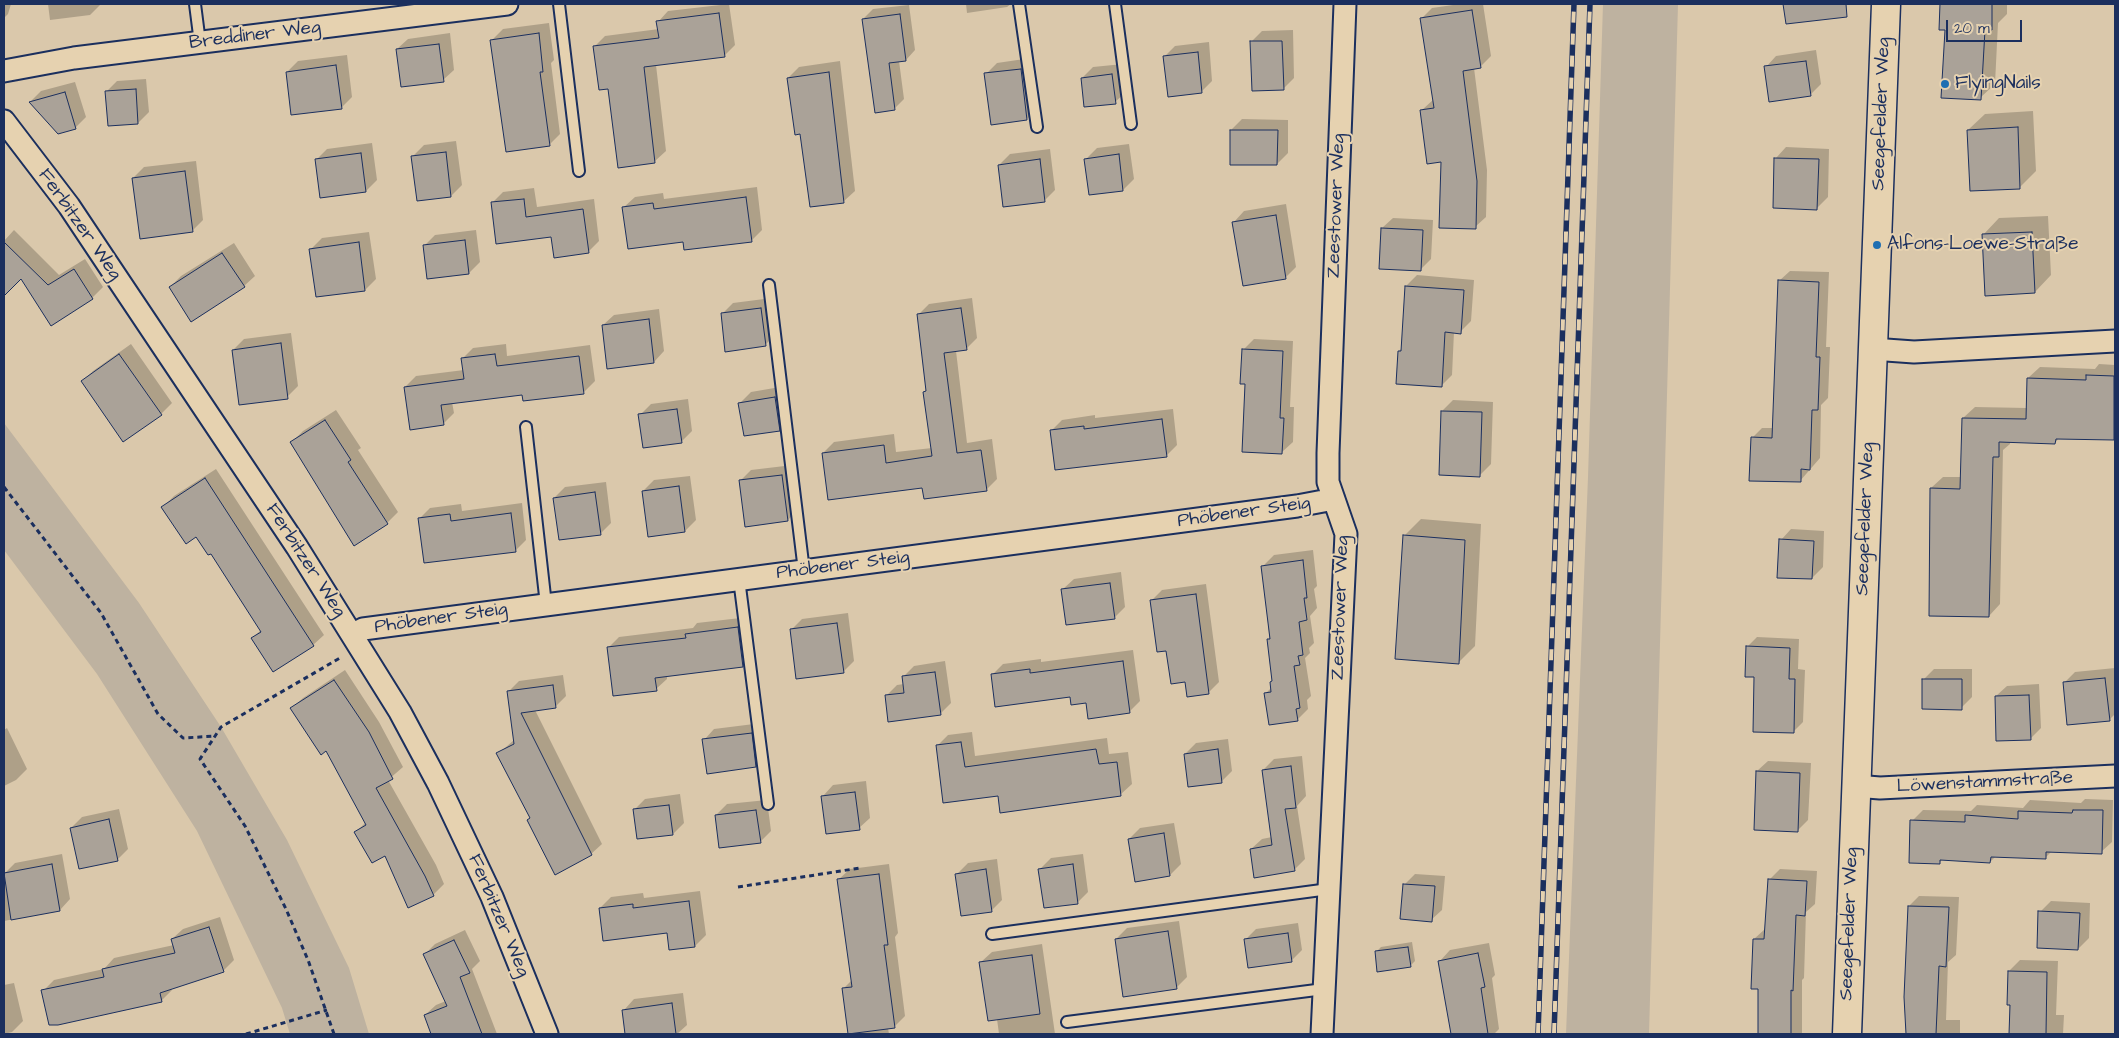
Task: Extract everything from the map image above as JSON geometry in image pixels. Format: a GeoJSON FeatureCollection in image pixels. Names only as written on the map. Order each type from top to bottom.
{"type":"FeatureCollection","features":[{"type":"Feature","properties":{"kind":"street","name":"Breddiner Weg"},"geometry":{"type":"LineString","coordinates":[[4,71],[74,58],[507,4]]}},
{"type":"Feature","properties":{"kind":"street","name":"Zeestower Weg"},"geometry":{"type":"LineString","coordinates":[[1322,1034],[1346,534],[1328,482],[1345,4]]}},
{"type":"Feature","properties":{"kind":"street","name":"Seegefelder Weg"},"geometry":{"type":"LineString","coordinates":[[1847,1034],[1886,4]]}},
{"type":"Feature","properties":{"kind":"street","name":"Ferbitzer Weg"},"geometry":{"type":"LineString","coordinates":[[4,121],[69,206],[100,252],[297,547],[400,712],[438,783],[492,896],[547,1034]]}},
{"type":"Feature","properties":{"kind":"street"},"geometry":{"type":"LineString","coordinates":[[1872,349],[1914,352],[2115,341]]}},
{"type":"Feature","properties":{"kind":"street","name":"Phöbener Steig"},"geometry":{"type":"LineString","coordinates":[[356,641],[363,629],[1297,506],[1334,499]]}},
{"type":"Feature","properties":{"kind":"street","name":"Löwenstammstraße"},"geometry":{"type":"LineString","coordinates":[[1855,786],[1880,788],[2115,776]]}},
{"type":"Feature","properties":{"kind":"lane"},"geometry":{"type":"LineString","coordinates":[[195,4],[200,43]]}},
{"type":"Feature","properties":{"kind":"lane"},"geometry":{"type":"LineString","coordinates":[[559,4],[579,170]]}},
{"type":"Feature","properties":{"kind":"lane"},"geometry":{"type":"LineString","coordinates":[[1019,4],[1037,127]]}},
{"type":"Feature","properties":{"kind":"lane"},"geometry":{"type":"LineString","coordinates":[[1115,4],[1131,124]]}},
{"type":"Feature","properties":{"kind":"lane"},"geometry":{"type":"LineString","coordinates":[[769,285],[804,571]]}},
{"type":"Feature","properties":{"kind":"lane"},"geometry":{"type":"LineString","coordinates":[[526,427],[546,604]]}},
{"type":"Feature","properties":{"kind":"lane"},"geometry":{"type":"LineString","coordinates":[[739,579],[768,804]]}},
{"type":"Feature","properties":{"kind":"lane"},"geometry":{"type":"LineString","coordinates":[[992,934],[1329,889]]}},
{"type":"Feature","properties":{"kind":"lane"},"geometry":{"type":"LineString","coordinates":[[1067,1022],[1324,988]]}},
{"type":"Feature","properties":{"kind":"path"},"geometry":{"type":"LineString","coordinates":[[4,487],[101,613],[158,714],[183,738],[216,736]]}},
{"type":"Feature","properties":{"kind":"path"},"geometry":{"type":"LineString","coordinates":[[334,1034],[327,1010],[286,909],[245,826],[200,759],[221,727],[356,641]]}},
{"type":"Feature","properties":{"kind":"path"},"geometry":{"type":"LineString","coordinates":[[738,887],[860,868]]}},
{"type":"Feature","properties":{"kind":"path"},"geometry":{"type":"LineString","coordinates":[[246,1034],[327,1010]]}},
{"type":"Feature","properties":{"kind":"shaded area"},"geometry":{"type":"Polygon","coordinates":[[[1603,4],[1678,4],[1649,1034],[1566,1034],[1588,477],[1603,4]]]}},
{"type":"Feature","properties":{"kind":"shaded area"},"geometry":{"type":"Polygon","coordinates":[[[4,423],[139,603],[221,727],[287,840],[349,968],[369,1034],[290,1034],[282,1008],[197,831],[97,674],[4,550],[4,423]]]}},
{"type":"Feature","properties":{"kind":"building"},"geometry":{"type":"Polygon","coordinates":[[[1783,4],[1846,4],[1847,17],[1786,24],[1783,4]]]}},
{"type":"Feature","properties":{"kind":"building"},"geometry":{"type":"Polygon","coordinates":[[[1940,4],[1992,4],[1992,30],[1985,30],[1981,100],[1941,98],[1945,30],[1939,30],[1940,4]]]}},
{"type":"Feature","properties":{"kind":"building"},"geometry":{"type":"Polygon","coordinates":[[[1472,10],[1481,68],[1463,71],[1477,181],[1476,229],[1439,228],[1441,162],[1427,164],[1420,110],[1434,108],[1420,18],[1472,10]]]}},
{"type":"Feature","properties":{"kind":"building"},"geometry":{"type":"Polygon","coordinates":[[[719,13],[725,57],[644,67],[655,163],[618,168],[608,89],[599,90],[593,46],[659,38],[656,21],[719,13]]]}},
{"type":"Feature","properties":{"kind":"building"},"geometry":{"type":"Polygon","coordinates":[[[900,14],[906,61],[889,63],[895,110],[875,113],[862,19],[900,14]]]}},
{"type":"Feature","properties":{"kind":"building"},"geometry":{"type":"Polygon","coordinates":[[[539,33],[543,72],[540,72],[550,146],[506,152],[490,40],[539,33]]]}},
{"type":"Feature","properties":{"kind":"building"},"geometry":{"type":"Polygon","coordinates":[[[1250,41],[1282,41],[1284,90],[1252,91],[1250,41]]]}},
{"type":"Feature","properties":{"kind":"building"},"geometry":{"type":"Polygon","coordinates":[[[439,44],[444,82],[401,87],[396,49],[439,44]]]}},
{"type":"Feature","properties":{"kind":"building"},"geometry":{"type":"Polygon","coordinates":[[[1198,52],[1202,93],[1168,97],[1163,56],[1198,52]]]}},
{"type":"Feature","properties":{"kind":"building"},"geometry":{"type":"Polygon","coordinates":[[[1806,61],[1811,96],[1769,102],[1764,66],[1806,61]]]}},
{"type":"Feature","properties":{"kind":"building"},"geometry":{"type":"Polygon","coordinates":[[[336,65],[342,109],[291,115],[286,72],[336,65]]]}},
{"type":"Feature","properties":{"kind":"building"},"geometry":{"type":"Polygon","coordinates":[[[1021,69],[1027,120],[991,125],[984,73],[1021,69]]]}},
{"type":"Feature","properties":{"kind":"building"},"geometry":{"type":"Polygon","coordinates":[[[829,72],[844,203],[810,207],[800,134],[795,135],[787,78],[829,72]]]}},
{"type":"Feature","properties":{"kind":"building"},"geometry":{"type":"Polygon","coordinates":[[[1112,74],[1116,104],[1084,107],[1081,78],[1112,74]]]}},
{"type":"Feature","properties":{"kind":"building"},"geometry":{"type":"Polygon","coordinates":[[[136,89],[138,124],[108,126],[105,91],[136,89]]]}},
{"type":"Feature","properties":{"kind":"building"},"geometry":{"type":"Polygon","coordinates":[[[65,92],[76,129],[58,134],[29,102],[65,92]]]}},
{"type":"Feature","properties":{"kind":"building"},"geometry":{"type":"Polygon","coordinates":[[[2018,127],[2020,189],[1970,191],[1967,130],[2018,127]]]}},
{"type":"Feature","properties":{"kind":"building"},"geometry":{"type":"Polygon","coordinates":[[[1230,130],[1278,130],[1277,165],[1230,165],[1230,130]]]}},
{"type":"Feature","properties":{"kind":"building"},"geometry":{"type":"Polygon","coordinates":[[[446,152],[451,197],[417,201],[411,156],[446,152]]]}},
{"type":"Feature","properties":{"kind":"building"},"geometry":{"type":"Polygon","coordinates":[[[361,153],[366,192],[320,198],[315,159],[361,153]]]}},
{"type":"Feature","properties":{"kind":"building"},"geometry":{"type":"Polygon","coordinates":[[[1119,154],[1123,191],[1089,195],[1084,159],[1119,154]]]}},
{"type":"Feature","properties":{"kind":"building"},"geometry":{"type":"Polygon","coordinates":[[[1774,158],[1819,159],[1817,210],[1773,208],[1774,158]]]}},
{"type":"Feature","properties":{"kind":"building"},"geometry":{"type":"Polygon","coordinates":[[[1040,159],[1045,202],[1003,207],[998,165],[1040,159]]]}},
{"type":"Feature","properties":{"kind":"building"},"geometry":{"type":"Polygon","coordinates":[[[185,171],[193,232],[140,239],[132,178],[185,171]]]}},
{"type":"Feature","properties":{"kind":"building"},"geometry":{"type":"Polygon","coordinates":[[[746,197],[752,242],[684,250],[683,242],[628,249],[622,207],[653,203],[654,209],[746,197]]]}},
{"type":"Feature","properties":{"kind":"building"},"geometry":{"type":"Polygon","coordinates":[[[524,199],[526,217],[583,209],[589,253],[554,258],[551,237],[496,244],[491,202],[524,199]]]}},
{"type":"Feature","properties":{"kind":"building"},"geometry":{"type":"Polygon","coordinates":[[[1276,215],[1286,279],[1243,286],[1232,222],[1276,215]]]}},
{"type":"Feature","properties":{"kind":"building"},"geometry":{"type":"Polygon","coordinates":[[[1381,228],[1423,230],[1421,271],[1379,269],[1381,228]]]}},
{"type":"Feature","properties":{"kind":"building"},"geometry":{"type":"Polygon","coordinates":[[[2032,232],[2035,293],[1985,296],[1982,234],[2032,232]]]}},
{"type":"Feature","properties":{"kind":"building"},"geometry":{"type":"Polygon","coordinates":[[[465,240],[469,274],[427,279],[423,245],[465,240]]]}},
{"type":"Feature","properties":{"kind":"building"},"geometry":{"type":"Polygon","coordinates":[[[4,242],[48,285],[74,269],[93,299],[51,326],[21,279],[4,296],[4,242]]]}},
{"type":"Feature","properties":{"kind":"building"},"geometry":{"type":"Polygon","coordinates":[[[359,242],[365,291],[316,297],[309,249],[359,242]]]}},
{"type":"Feature","properties":{"kind":"building"},"geometry":{"type":"Polygon","coordinates":[[[222,253],[245,287],[191,322],[169,287],[222,253]]]}},
{"type":"Feature","properties":{"kind":"building"},"geometry":{"type":"Polygon","coordinates":[[[1778,280],[1819,282],[1816,357],[1820,357],[1818,410],[1812,410],[1810,470],[1801,469],[1801,482],[1749,481],[1751,437],[1772,438],[1778,280]]]}},
{"type":"Feature","properties":{"kind":"building"},"geometry":{"type":"Polygon","coordinates":[[[1405,286],[1464,290],[1461,334],[1445,332],[1442,387],[1396,384],[1398,351],[1401,351],[1405,286]]]}},
{"type":"Feature","properties":{"kind":"building"},"geometry":{"type":"Polygon","coordinates":[[[761,308],[766,346],[725,352],[721,313],[761,308]]]}},
{"type":"Feature","properties":{"kind":"building"},"geometry":{"type":"Polygon","coordinates":[[[961,308],[967,350],[944,353],[957,453],[981,450],[987,491],[924,499],[922,488],[828,500],[822,453],[884,445],[886,463],[932,456],[923,392],[926,391],[917,314],[961,308]]]}},
{"type":"Feature","properties":{"kind":"building"},"geometry":{"type":"Polygon","coordinates":[[[649,319],[654,363],[607,369],[602,325],[649,319]]]}},
{"type":"Feature","properties":{"kind":"building"},"geometry":{"type":"Polygon","coordinates":[[[281,343],[288,399],[239,405],[232,350],[281,343]]]}},
{"type":"Feature","properties":{"kind":"building"},"geometry":{"type":"Polygon","coordinates":[[[1242,349],[1283,351],[1280,418],[1284,418],[1282,454],[1242,452],[1245,384],[1240,384],[1242,349]]]}},
{"type":"Feature","properties":{"kind":"building"},"geometry":{"type":"Polygon","coordinates":[[[119,354],[162,415],[123,442],[81,381],[119,354]]]}},
{"type":"Feature","properties":{"kind":"building"},"geometry":{"type":"Polygon","coordinates":[[[495,354],[497,366],[579,356],[584,394],[523,401],[522,395],[441,405],[444,425],[410,430],[404,387],[464,379],[461,358],[495,354]]]}},
{"type":"Feature","properties":{"kind":"building"},"geometry":{"type":"Polygon","coordinates":[[[2086,375],[2114,376],[2114,440],[2056,439],[2055,444],[1999,442],[1999,457],[1993,457],[1989,617],[1929,616],[1930,488],[1960,489],[1962,418],[2026,419],[2027,378],[2086,380],[2086,375]]]}},
{"type":"Feature","properties":{"kind":"building"},"geometry":{"type":"Polygon","coordinates":[[[775,397],[780,431],[744,436],[738,403],[775,397]]]}},
{"type":"Feature","properties":{"kind":"building"},"geometry":{"type":"Polygon","coordinates":[[[677,409],[682,443],[643,448],[638,414],[677,409]]]}},
{"type":"Feature","properties":{"kind":"building"},"geometry":{"type":"Polygon","coordinates":[[[1441,411],[1482,412],[1480,477],[1439,475],[1441,411]]]}},
{"type":"Feature","properties":{"kind":"building"},"geometry":{"type":"Polygon","coordinates":[[[1162,419],[1167,457],[1055,470],[1050,430],[1084,426],[1084,429],[1162,419]]]}},
{"type":"Feature","properties":{"kind":"building"},"geometry":{"type":"Polygon","coordinates":[[[325,420],[351,460],[348,462],[388,524],[354,546],[290,442],[325,420]]]}},
{"type":"Feature","properties":{"kind":"building"},"geometry":{"type":"Polygon","coordinates":[[[782,475],[788,521],[745,527],[739,480],[782,475]]]}},
{"type":"Feature","properties":{"kind":"building"},"geometry":{"type":"Polygon","coordinates":[[[205,478],[314,646],[273,672],[251,638],[261,632],[211,554],[208,555],[196,537],[186,544],[161,507],[205,478]]]}},
{"type":"Feature","properties":{"kind":"building"},"geometry":{"type":"Polygon","coordinates":[[[679,486],[685,532],[648,537],[642,491],[679,486]]]}},
{"type":"Feature","properties":{"kind":"building"},"geometry":{"type":"Polygon","coordinates":[[[595,492],[601,535],[559,540],[553,498],[595,492]]]}},
{"type":"Feature","properties":{"kind":"building"},"geometry":{"type":"Polygon","coordinates":[[[511,513],[516,552],[424,563],[418,518],[450,514],[451,521],[511,513]]]}},
{"type":"Feature","properties":{"kind":"building"},"geometry":{"type":"Polygon","coordinates":[[[1403,535],[1465,540],[1459,664],[1395,659],[1403,535]]]}},
{"type":"Feature","properties":{"kind":"building"},"geometry":{"type":"Polygon","coordinates":[[[1779,539],[1814,541],[1812,579],[1777,578],[1779,539]]]}},
{"type":"Feature","properties":{"kind":"building"},"geometry":{"type":"Polygon","coordinates":[[[1303,560],[1307,598],[1304,598],[1307,620],[1299,622],[1303,655],[1298,656],[1300,665],[1294,666],[1300,708],[1296,709],[1298,721],[1269,725],[1264,693],[1271,692],[1270,682],[1272,681],[1267,639],[1270,639],[1261,566],[1303,560]]]}},
{"type":"Feature","properties":{"kind":"building"},"geometry":{"type":"Polygon","coordinates":[[[1110,583],[1115,619],[1066,625],[1061,589],[1110,583]]]}},
{"type":"Feature","properties":{"kind":"building"},"geometry":{"type":"Polygon","coordinates":[[[1196,594],[1209,694],[1187,697],[1185,682],[1171,684],[1166,651],[1157,652],[1150,600],[1196,594]]]}},
{"type":"Feature","properties":{"kind":"building"},"geometry":{"type":"Polygon","coordinates":[[[837,623],[844,673],[796,679],[790,629],[837,623]]]}},
{"type":"Feature","properties":{"kind":"building"},"geometry":{"type":"Polygon","coordinates":[[[738,627],[743,667],[655,678],[657,691],[613,696],[607,647],[686,638],[685,634],[738,627]]]}},
{"type":"Feature","properties":{"kind":"building"},"geometry":{"type":"Polygon","coordinates":[[[1746,646],[1790,648],[1789,679],[1795,679],[1794,733],[1753,732],[1754,677],[1745,677],[1746,646]]]}},
{"type":"Feature","properties":{"kind":"building"},"geometry":{"type":"Polygon","coordinates":[[[1123,661],[1130,713],[1088,719],[1086,703],[1071,705],[1070,697],[995,707],[991,674],[1030,669],[1030,673],[1123,661]]]}},
{"type":"Feature","properties":{"kind":"building"},"geometry":{"type":"Polygon","coordinates":[[[935,672],[941,715],[888,722],[885,695],[904,693],[902,676],[935,672]]]}},
{"type":"Feature","properties":{"kind":"building"},"geometry":{"type":"Polygon","coordinates":[[[2105,678],[2110,721],[2067,725],[2063,682],[2105,678]]]}},
{"type":"Feature","properties":{"kind":"building"},"geometry":{"type":"Polygon","coordinates":[[[1922,679],[1962,679],[1962,710],[1922,709],[1922,679]]]}},
{"type":"Feature","properties":{"kind":"building"},"geometry":{"type":"Polygon","coordinates":[[[334,680],[369,732],[393,779],[376,788],[425,876],[434,896],[408,908],[385,856],[372,863],[354,832],[366,825],[326,751],[321,755],[290,708],[334,680]]]}},
{"type":"Feature","properties":{"kind":"building"},"geometry":{"type":"Polygon","coordinates":[[[553,685],[556,708],[521,713],[592,855],[555,875],[527,820],[530,818],[496,753],[514,744],[507,691],[553,685]]]}},
{"type":"Feature","properties":{"kind":"building"},"geometry":{"type":"Polygon","coordinates":[[[2029,695],[2031,740],[1996,741],[1995,696],[2029,695]]]}},
{"type":"Feature","properties":{"kind":"building"},"geometry":{"type":"Polygon","coordinates":[[[752,733],[756,767],[707,774],[702,739],[752,733]]]}},
{"type":"Feature","properties":{"kind":"building"},"geometry":{"type":"Polygon","coordinates":[[[961,742],[965,767],[1096,749],[1099,764],[1117,762],[1121,796],[1000,813],[998,796],[943,803],[936,745],[961,742]]]}},
{"type":"Feature","properties":{"kind":"building"},"geometry":{"type":"Polygon","coordinates":[[[1218,749],[1222,783],[1188,787],[1184,754],[1218,749]]]}},
{"type":"Feature","properties":{"kind":"building"},"geometry":{"type":"Polygon","coordinates":[[[1291,766],[1296,808],[1285,809],[1295,871],[1254,878],[1250,849],[1272,845],[1262,770],[1291,766]]]}},
{"type":"Feature","properties":{"kind":"building"},"geometry":{"type":"Polygon","coordinates":[[[1756,771],[1800,773],[1798,832],[1754,830],[1756,771]]]}},
{"type":"Feature","properties":{"kind":"building"},"geometry":{"type":"Polygon","coordinates":[[[855,792],[860,830],[826,834],[821,796],[855,792]]]}},
{"type":"Feature","properties":{"kind":"building"},"geometry":{"type":"Polygon","coordinates":[[[669,805],[673,835],[637,839],[633,809],[669,805]]]}},
{"type":"Feature","properties":{"kind":"building"},"geometry":{"type":"Polygon","coordinates":[[[756,810],[761,843],[719,848],[715,815],[756,810]]]}},
{"type":"Feature","properties":{"kind":"building"},"geometry":{"type":"Polygon","coordinates":[[[2073,810],[2103,810],[2102,854],[2046,852],[2046,859],[1991,857],[1990,863],[1940,860],[1940,864],[1909,863],[1910,820],[1965,822],[1965,815],[2018,819],[2018,811],[2072,813],[2073,810]]]}},
{"type":"Feature","properties":{"kind":"building"},"geometry":{"type":"Polygon","coordinates":[[[109,819],[118,861],[79,869],[70,828],[109,819]]]}},
{"type":"Feature","properties":{"kind":"building"},"geometry":{"type":"Polygon","coordinates":[[[1164,833],[1170,876],[1135,882],[1128,839],[1164,833]]]}},
{"type":"Feature","properties":{"kind":"building"},"geometry":{"type":"Polygon","coordinates":[[[52,864],[60,911],[11,920],[4,873],[52,864]]]}},
{"type":"Feature","properties":{"kind":"building"},"geometry":{"type":"Polygon","coordinates":[[[1073,864],[1078,904],[1044,908],[1038,869],[1073,864]]]}},
{"type":"Feature","properties":{"kind":"building"},"geometry":{"type":"Polygon","coordinates":[[[986,869],[992,912],[961,916],[955,874],[986,869]]]}},
{"type":"Feature","properties":{"kind":"building"},"geometry":{"type":"Polygon","coordinates":[[[879,874],[888,945],[884,945],[895,1028],[848,1034],[842,988],[852,987],[837,879],[879,874]]]}},
{"type":"Feature","properties":{"kind":"building"},"geometry":{"type":"Polygon","coordinates":[[[1768,879],[1807,881],[1805,916],[1796,915],[1793,991],[1791,990],[1791,1034],[1758,1034],[1758,989],[1751,989],[1753,939],[1764,939],[1768,879]]]}},
{"type":"Feature","properties":{"kind":"building"},"geometry":{"type":"Polygon","coordinates":[[[1403,884],[1435,886],[1432,922],[1400,919],[1403,884]]]}},
{"type":"Feature","properties":{"kind":"building"},"geometry":{"type":"Polygon","coordinates":[[[689,901],[695,947],[669,950],[667,933],[603,941],[599,908],[633,904],[633,908],[689,901]]]}},
{"type":"Feature","properties":{"kind":"building"},"geometry":{"type":"Polygon","coordinates":[[[1908,906],[1949,907],[1946,967],[1939,966],[1936,1034],[1906,1034],[1904,997],[1908,906]]]}},
{"type":"Feature","properties":{"kind":"building"},"geometry":{"type":"Polygon","coordinates":[[[2038,911],[2080,913],[2078,950],[2037,948],[2038,911]]]}},
{"type":"Feature","properties":{"kind":"building"},"geometry":{"type":"Polygon","coordinates":[[[209,927],[224,972],[160,993],[162,1002],[58,1025],[49,1025],[41,990],[104,977],[102,969],[175,953],[171,939],[209,927]]]}},
{"type":"Feature","properties":{"kind":"building"},"geometry":{"type":"Polygon","coordinates":[[[1168,931],[1177,989],[1123,997],[1115,939],[1168,931]]]}},
{"type":"Feature","properties":{"kind":"building"},"geometry":{"type":"Polygon","coordinates":[[[1288,933],[1292,962],[1248,968],[1244,939],[1288,933]]]}},
{"type":"Feature","properties":{"kind":"building"},"geometry":{"type":"Polygon","coordinates":[[[454,940],[470,973],[460,977],[482,1034],[431,1034],[424,1015],[447,1006],[423,954],[454,940]]]}},
{"type":"Feature","properties":{"kind":"building"},"geometry":{"type":"Polygon","coordinates":[[[1408,947],[1411,967],[1377,972],[1375,951],[1408,947]]]}},
{"type":"Feature","properties":{"kind":"building"},"geometry":{"type":"Polygon","coordinates":[[[1478,953],[1485,987],[1481,988],[1488,1034],[1451,1034],[1438,961],[1478,953]]]}},
{"type":"Feature","properties":{"kind":"building"},"geometry":{"type":"Polygon","coordinates":[[[1032,955],[1040,1014],[988,1021],[979,962],[1032,955]]]}},
{"type":"Feature","properties":{"kind":"building"},"geometry":{"type":"Polygon","coordinates":[[[2008,971],[2047,972],[2046,1034],[2009,1034],[2010,1005],[2007,1005],[2008,971]]]}},
{"type":"Feature","properties":{"kind":"building"},"geometry":{"type":"Polygon","coordinates":[[[672,1003],[676,1034],[625,1034],[622,1010],[672,1003]]]}},
{"type":"Feature","properties":{"kind":"railway"},"geometry":{"type":"LineString","coordinates":[[1538,1034],[1574,4]]}},
{"type":"Feature","properties":{"kind":"railway"},"geometry":{"type":"LineString","coordinates":[[1554,1034],[1590,4]]}},
{"type":"Feature","properties":{"kind":"place","name":"FlyingNails"},"geometry":{"type":"Point","coordinates":[1945,84]}},
{"type":"Feature","properties":{"kind":"place","name":"Alfons-Loewe-Straße"},"geometry":{"type":"Point","coordinates":[1877,245]}}]}
